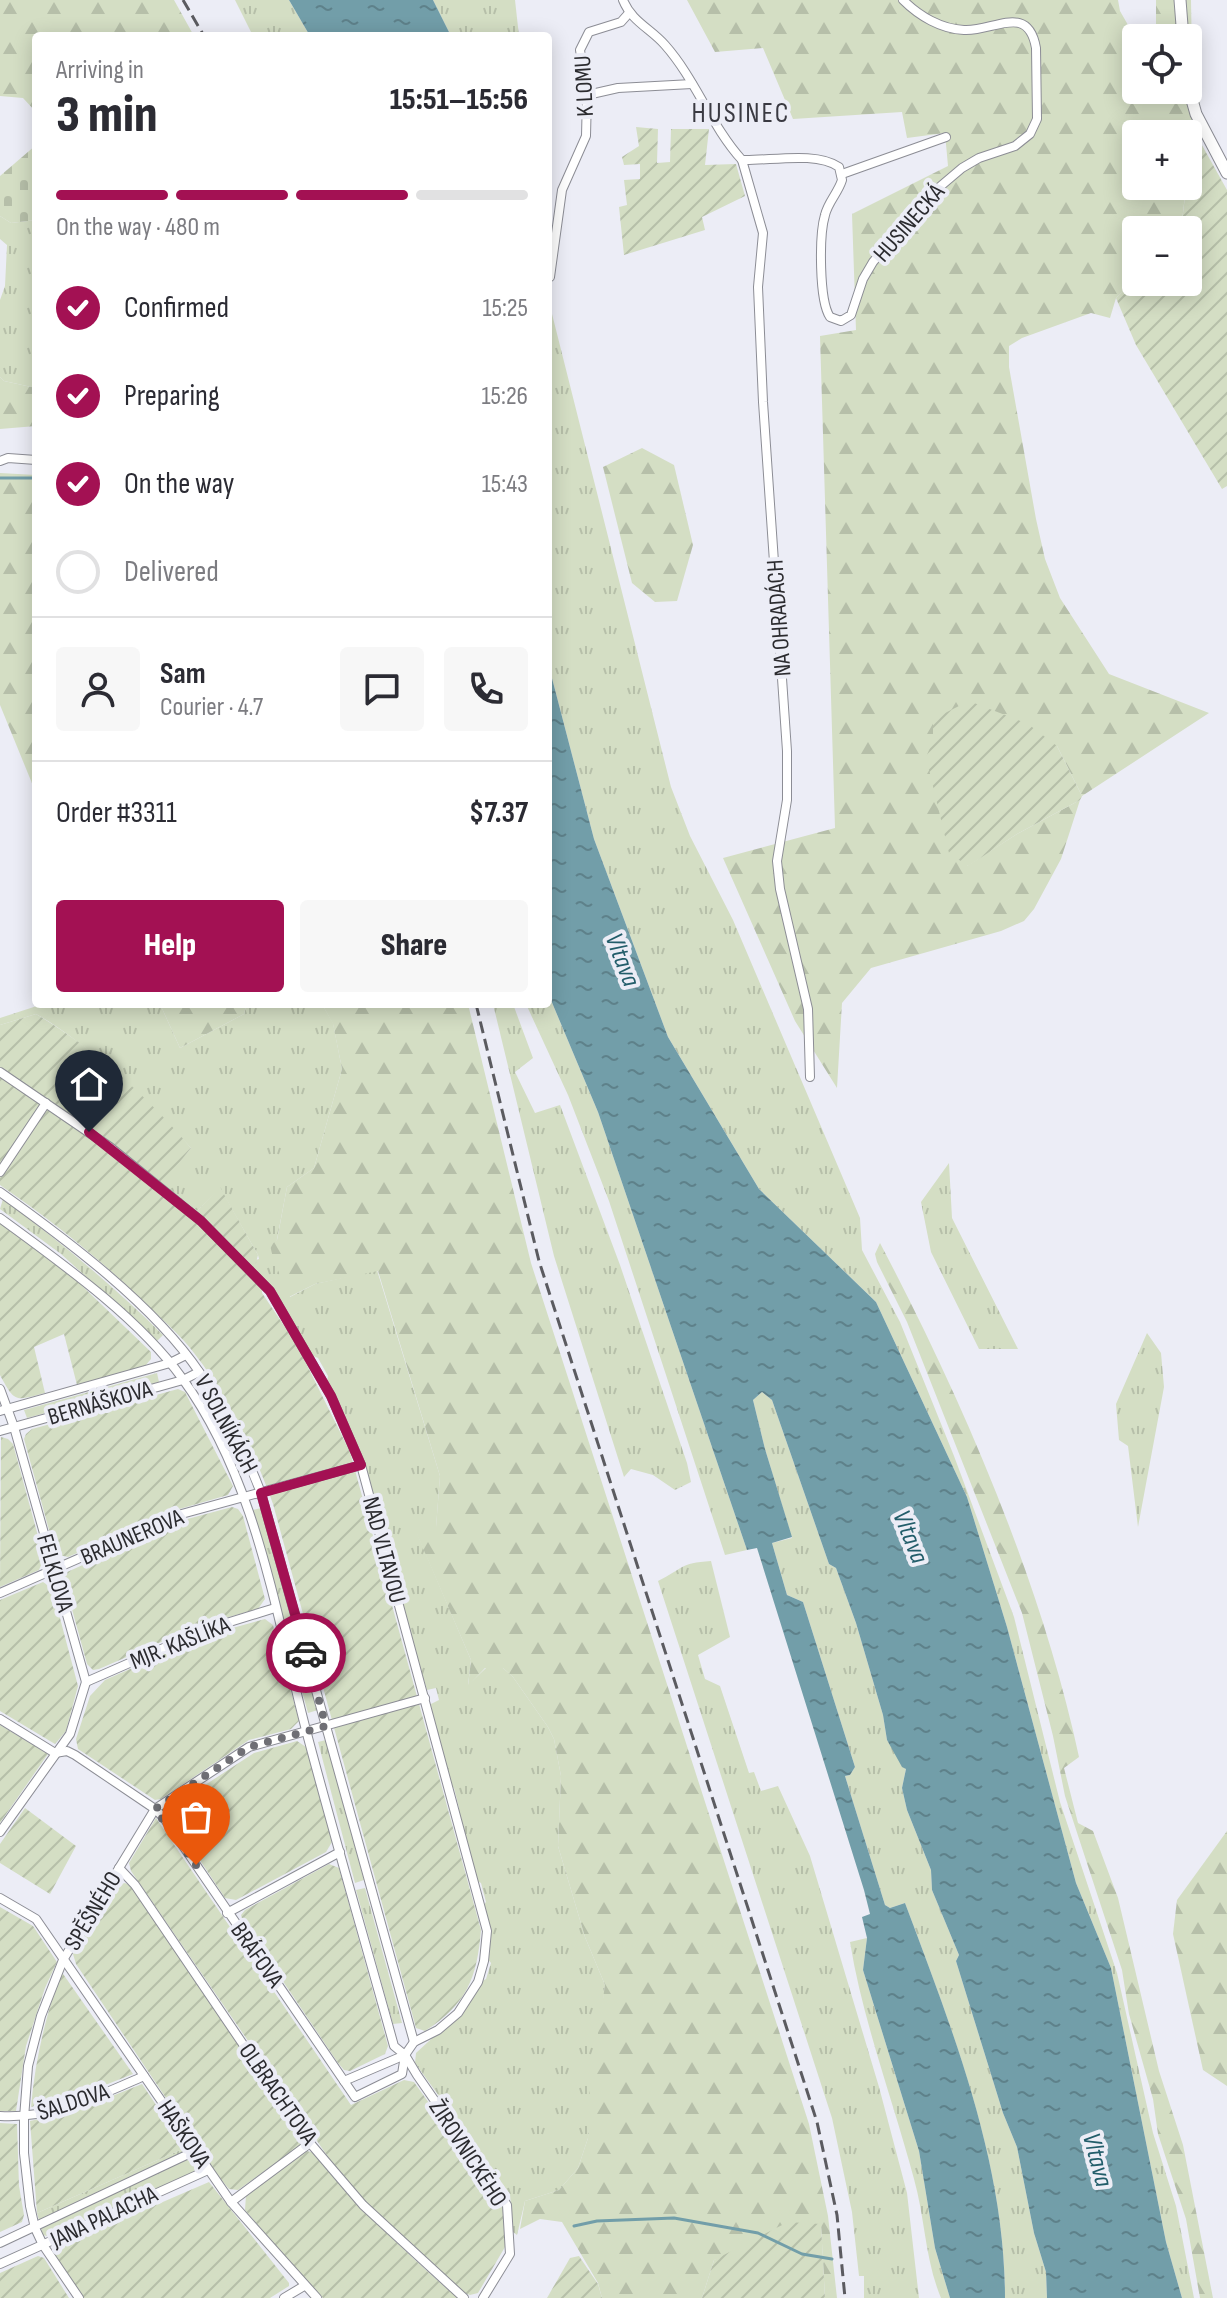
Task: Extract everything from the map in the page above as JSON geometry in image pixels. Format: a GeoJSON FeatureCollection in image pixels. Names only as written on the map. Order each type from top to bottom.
{"type":"FeatureCollection","features":[{"type":"Feature","properties":{"kind":"street"},"geometry":{"type":"LineString","coordinates":[[623,0],[629,13],[665,45],[724,138],[742,160],[824,160],[839,167],[842,174],[946,137]]}},
{"type":"Feature","properties":{"kind":"street","name":"HUSINECKÁ"},"geometry":{"type":"LineString","coordinates":[[842,174],[840,187],[825,215],[822,298],[830,317],[841,321],[851,315],[863,279],[873,262],[923,201],[962,168],[1023,141],[1037,119],[1036,48],[1034,37],[1028,29],[1009,21],[965,30],[948,28],[927,19],[903,0]]}},
{"type":"Feature","properties":{"kind":"street"},"geometry":{"type":"LineString","coordinates":[[1180,0],[1182,24]]}},
{"type":"Feature","properties":{"kind":"street","name":"K LOMU"},"geometry":{"type":"LineString","coordinates":[[552,262],[562,190],[586,136],[587,95],[580,50],[589,32],[621,22],[629,13]]}},
{"type":"Feature","properties":{"kind":"street"},"geometry":{"type":"LineString","coordinates":[[587,95],[618,88],[692,84]]}},
{"type":"Feature","properties":{"kind":"street"},"geometry":{"type":"LineString","coordinates":[[1193,104],[1227,173]]}},
{"type":"Feature","properties":{"kind":"street","name":"NA OHRADÁCH"},"geometry":{"type":"LineString","coordinates":[[742,160],[763,233],[758,287],[763,402],[787,751],[787,800],[777,861],[780,889],[808,1009],[810,1077]]}},
{"type":"Feature","properties":{"kind":"street"},"geometry":{"type":"LineString","coordinates":[[0,461],[8,458],[32,460]]}},
{"type":"Feature","properties":{"kind":"street","name":"NAD VLTAVOU"},"geometry":{"type":"LineString","coordinates":[[0,1072],[110,1147],[201,1221],[270,1291],[331,1396],[361,1465],[487,1931],[478,1982],[465,2003],[438,2030],[414,2042]]}},
{"type":"Feature","properties":{"kind":"street"},"geometry":{"type":"LineString","coordinates":[[0,1172],[46,1103]]}},
{"type":"Feature","properties":{"kind":"street","name":"V SOLNÍKÁCH"},"geometry":{"type":"LineString","coordinates":[[0,1192],[54,1230],[149,1315],[199,1372],[247,1454],[261,1493],[414,2042]]}},
{"type":"Feature","properties":{"kind":"street","name":"V SOLNÍKÁCH"},"geometry":{"type":"LineString","coordinates":[[0,1218],[85,1284],[170,1363],[183,1380],[230,1464],[246,1498],[394,2046],[405,2055]]}},
{"type":"Feature","properties":{"kind":"street","name":"BERNÁŠKOVA"},"geometry":{"type":"LineString","coordinates":[[4,1410],[170,1363],[186,1355]]}},
{"type":"Feature","properties":{"kind":"street","name":"BERNÁŠKOVA"},"geometry":{"type":"LineString","coordinates":[[0,1431],[183,1380],[199,1372]]}},
{"type":"Feature","properties":{"kind":"street","name":"FELKLOVA"},"geometry":{"type":"LineString","coordinates":[[0,1389],[4,1410],[14,1427],[86,1682]]}},
{"type":"Feature","properties":{"kind":"street","name":"BRAUNEROVA"},"geometry":{"type":"LineString","coordinates":[[0,1593],[178,1515],[361,1465]]}},
{"type":"Feature","properties":{"kind":"street","name":"MJR. KAŠLÍKA"},"geometry":{"type":"LineString","coordinates":[[86,1682],[207,1629],[275,1608]]}},
{"type":"Feature","properties":{"kind":"street"},"geometry":{"type":"LineString","coordinates":[[0,1832],[70,1734],[86,1682]]}},
{"type":"Feature","properties":{"kind":"street","name":"SPĚŠNÉHO"},"geometry":{"type":"LineString","coordinates":[[79,2298],[35,2228],[24,2153],[28,2066],[63,1960],[155,1809],[249,1747],[425,1698]]}},
{"type":"Feature","properties":{"kind":"street","name":"BRÁFOVA"},"geometry":{"type":"LineString","coordinates":[[0,1719],[55,1753],[67,1751],[75,1755],[164,1818],[344,2081]]}},
{"type":"Feature","properties":{"kind":"street"},"geometry":{"type":"LineString","coordinates":[[227,1913],[340,1852]]}},
{"type":"Feature","properties":{"kind":"street","name":"OLBRACHTOVA"},"geometry":{"type":"LineString","coordinates":[[119,1868],[135,1885],[310,2143],[363,2205],[464,2298]]}},
{"type":"Feature","properties":{"kind":"street","name":"HAŠKOVA"},"geometry":{"type":"LineString","coordinates":[[0,1898],[36,1919],[231,2202],[317,2298]]}},
{"type":"Feature","properties":{"kind":"street"},"geometry":{"type":"LineString","coordinates":[[405,2055],[344,2081],[355,2097],[402,2074],[405,2055],[414,2042]]}},
{"type":"Feature","properties":{"kind":"street","name":"ŽIROVNICKÉHO"},"geometry":{"type":"LineString","coordinates":[[405,2055],[507,2205],[510,2254],[483,2298]]}},
{"type":"Feature","properties":{"kind":"street","name":"ŠALDOVA"},"geometry":{"type":"LineString","coordinates":[[0,2116],[24,2118],[75,2106],[144,2076]]}},
{"type":"Feature","properties":{"kind":"street"},"geometry":{"type":"LineString","coordinates":[[231,2202],[310,2143]]}},
{"type":"Feature","properties":{"kind":"street","name":"JANA PALACHA"},"geometry":{"type":"LineString","coordinates":[[0,2243],[195,2151]]}},
{"type":"Feature","properties":{"kind":"street","name":"JANA PALACHA"},"geometry":{"type":"LineString","coordinates":[[0,2264],[208,2170]]}},
{"type":"Feature","properties":{"kind":"street"},"geometry":{"type":"LineString","coordinates":[[284,2298],[304,2286]]}},
{"type":"Feature","properties":{"kind":"green space"},"geometry":{"type":"Polygon","coordinates":[[[0,0],[174,0],[192,32],[32,32],[32,108],[23,98],[0,96],[0,0]]]}},
{"type":"Feature","properties":{"kind":"green space"},"geometry":{"type":"Polygon","coordinates":[[[235,0],[289,0],[308,32],[251,32],[235,0]]]}},
{"type":"Feature","properties":{"kind":"green space"},"geometry":{"type":"Polygon","coordinates":[[[433,0],[515,0],[519,32],[449,32],[433,0]]]}},
{"type":"Feature","properties":{"kind":"green space"},"geometry":{"type":"Polygon","coordinates":[[[687,0],[1118,0],[1127,24],[1122,24],[1122,104],[1200,105],[1196,120],[1122,120],[1122,200],[1184,200],[1183,216],[1122,216],[1122,292],[1116,298],[1110,318],[1091,313],[1022,338],[1009,346],[1009,367],[1036,519],[1045,559],[1060,598],[1109,674],[1209,713],[1082,796],[1057,746],[967,866],[1017,834],[1080,800],[1061,859],[1034,909],[1024,921],[1001,931],[871,968],[842,1003],[837,1088],[795,1021],[723,858],[835,828],[820,336],[856,330],[852,214],[948,166],[945,133],[907,138],[902,112],[793,119],[763,48],[715,52],[687,0]]]}},
{"type":"Feature","properties":{"kind":"green space"},"geometry":{"type":"Polygon","coordinates":[[[1156,0],[1191,0],[1191,24],[1156,24],[1156,0]]]}},
{"type":"Feature","properties":{"kind":"green space"},"geometry":{"type":"Polygon","coordinates":[[[636,127],[658,129],[657,163],[670,162],[671,129],[709,129],[705,165],[736,164],[745,196],[702,217],[705,230],[624,255],[619,207],[627,205],[624,180],[640,179],[640,164],[624,165],[622,157],[639,146],[636,127]]]}},
{"type":"Feature","properties":{"kind":"green space"},"geometry":{"type":"Polygon","coordinates":[[[1202,145],[1227,190],[1227,486],[1222,489],[1136,345],[1116,298],[1122,292],[1122,296],[1202,296],[1202,216],[1183,216],[1185,200],[1202,200],[1202,145]]]}},
{"type":"Feature","properties":{"kind":"green space"},"geometry":{"type":"Polygon","coordinates":[[[32,148],[32,220],[11,223],[0,216],[0,176],[32,148]]]}},
{"type":"Feature","properties":{"kind":"green space"},"geometry":{"type":"Polygon","coordinates":[[[0,216],[11,223],[32,220],[32,387],[4,381],[0,377],[0,300],[5,286],[7,245],[0,239],[0,216]]]}},
{"type":"Feature","properties":{"kind":"green space"},"geometry":{"type":"Polygon","coordinates":[[[552,314],[671,787],[690,836],[733,920],[860,1218],[862,1250],[900,1322],[1014,1617],[1060,1802],[1117,1973],[1153,2133],[1176,2206],[1194,2298],[1182,2298],[1166,2242],[1111,1968],[1076,1883],[1007,1627],[967,1497],[876,1302],[759,1189],[668,1037],[594,839],[552,678],[552,314]]]}},
{"type":"Feature","properties":{"kind":"green space"},"geometry":{"type":"Polygon","coordinates":[[[0,377],[4,381],[32,387],[32,426],[0,429],[0,377]]]}},
{"type":"Feature","properties":{"kind":"green space"},"geometry":{"type":"Polygon","coordinates":[[[642,448],[674,465],[693,545],[677,601],[655,602],[632,583],[603,467],[642,448]]]}},
{"type":"Feature","properties":{"kind":"green space"},"geometry":{"type":"Polygon","coordinates":[[[0,473],[32,475],[32,783],[0,705],[0,473]]]}},
{"type":"Feature","properties":{"kind":"green space"},"geometry":{"type":"Polygon","coordinates":[[[969,701],[1028,724],[1057,746],[1082,796],[968,866],[949,853],[926,757],[933,741],[933,719],[969,701]]]}},
{"type":"Feature","properties":{"kind":"green space"},"geometry":{"type":"Polygon","coordinates":[[[552,1003],[598,1112],[747,1550],[725,1555],[609,1201],[568,1095],[528,1008],[552,1008],[552,1003]]]}},
{"type":"Feature","properties":{"kind":"green space"},"geometry":{"type":"Polygon","coordinates":[[[32,1008],[162,1008],[180,1048],[244,1014],[246,1008],[324,1008],[333,1023],[342,1069],[314,1168],[287,1187],[274,1255],[290,1297],[315,1284],[377,1270],[440,1476],[436,1528],[417,1533],[471,1660],[468,1685],[486,1668],[503,1668],[513,1677],[554,1739],[561,1776],[558,1846],[585,1937],[605,1985],[588,2138],[578,2168],[559,2190],[525,2201],[517,2235],[513,2232],[510,2194],[415,2063],[416,2053],[466,2007],[480,1982],[486,1979],[491,1963],[487,1958],[483,1906],[486,1902],[481,1883],[477,1881],[454,1788],[450,1786],[432,1717],[431,1704],[439,1700],[436,1688],[427,1690],[421,1678],[359,1447],[318,1358],[313,1356],[276,1294],[249,1262],[259,1259],[258,1255],[220,1188],[197,1211],[162,1183],[191,1148],[124,1080],[48,1021],[36,1014],[0,1025],[0,1018],[32,1008]]]}},
{"type":"Feature","properties":{"kind":"green space"},"geometry":{"type":"Polygon","coordinates":[[[162,1008],[246,1008],[244,1014],[180,1048],[162,1008]]]}},
{"type":"Feature","properties":{"kind":"green space"},"geometry":{"type":"Polygon","coordinates":[[[324,1008],[469,1008],[531,1263],[809,2124],[828,2216],[837,2298],[825,2298],[821,2225],[714,2260],[702,2298],[602,2298],[598,2283],[562,2222],[540,2219],[520,2229],[525,2201],[559,2190],[578,2168],[588,2138],[590,2088],[605,1985],[585,1937],[558,1846],[561,1776],[554,1739],[513,1677],[503,1668],[485,1668],[468,1686],[471,1660],[416,1532],[436,1527],[440,1476],[378,1271],[315,1284],[289,1297],[273,1258],[270,1245],[277,1240],[287,1187],[314,1168],[342,1069],[333,1024],[324,1008]]]}},
{"type":"Feature","properties":{"kind":"green space"},"geometry":{"type":"Polygon","coordinates":[[[494,1008],[514,1008],[533,1058],[515,1072],[535,1113],[560,1105],[620,1265],[691,1482],[675,1490],[653,1475],[631,1469],[624,1477],[554,1256],[494,1008]]]}},
{"type":"Feature","properties":{"kind":"green space"},"geometry":{"type":"Polygon","coordinates":[[[36,1014],[119,1075],[191,1148],[163,1183],[197,1211],[220,1187],[258,1255],[256,1263],[251,1264],[261,1275],[262,1293],[297,1345],[350,1452],[481,1930],[473,1976],[467,1988],[451,2011],[425,2031],[416,2028],[273,1504],[240,1425],[207,1370],[174,1330],[97,1259],[0,1185],[0,1025],[36,1014]]]}},
{"type":"Feature","properties":{"kind":"green space"},"geometry":{"type":"Polygon","coordinates":[[[949,1163],[952,1218],[1018,1349],[979,1349],[931,1252],[921,1202],[949,1163]]]}},
{"type":"Feature","properties":{"kind":"green space"},"geometry":{"type":"Polygon","coordinates":[[[3,1199],[86,1264],[163,1335],[157,1341],[61,1254],[0,1209],[3,1199]]]}},
{"type":"Feature","properties":{"kind":"green space"},"geometry":{"type":"Polygon","coordinates":[[[0,1223],[77,1281],[151,1352],[151,1359],[145,1366],[77,1385],[64,1334],[34,1347],[45,1393],[22,1398],[13,1395],[0,1375],[0,1223]]]}},
{"type":"Feature","properties":{"kind":"green space"},"geometry":{"type":"Polygon","coordinates":[[[880,1243],[969,1429],[1044,1625],[1079,1757],[1064,1768],[1078,1823],[1093,1831],[1118,1898],[1159,2071],[1183,2145],[1213,2298],[1200,2298],[1186,2219],[1158,2134],[1153,2099],[1129,2014],[1122,1970],[1065,1796],[1022,1613],[907,1322],[877,1262],[875,1254],[880,1243]]]}},
{"type":"Feature","properties":{"kind":"green space"},"geometry":{"type":"Polygon","coordinates":[[[1147,1333],[1161,1353],[1164,1387],[1138,1527],[1128,1446],[1119,1440],[1116,1404],[1147,1333]]]}},
{"type":"Feature","properties":{"kind":"green space"},"geometry":{"type":"Polygon","coordinates":[[[157,1373],[159,1382],[27,1418],[24,1410],[157,1373]]]}},
{"type":"Feature","properties":{"kind":"green space"},"geometry":{"type":"Polygon","coordinates":[[[178,1389],[185,1392],[233,1486],[228,1495],[176,1510],[68,1557],[59,1555],[54,1548],[24,1439],[26,1434],[32,1429],[178,1389]]]}},
{"type":"Feature","properties":{"kind":"green space"},"geometry":{"type":"Polygon","coordinates":[[[207,1389],[228,1425],[249,1472],[241,1475],[199,1394],[207,1389]]]}},
{"type":"Feature","properties":{"kind":"green space"},"geometry":{"type":"Polygon","coordinates":[[[762,1392],[772,1400],[829,1564],[836,1568],[856,1623],[883,1715],[887,1740],[906,1769],[902,1788],[907,1810],[931,1870],[932,1890],[959,1955],[956,1961],[1003,2113],[1017,2147],[1034,2233],[1046,2272],[1047,2298],[1005,2298],[1003,2247],[996,2197],[973,2097],[905,1903],[890,1908],[885,1905],[845,1776],[850,1775],[855,1767],[803,1602],[787,1595],[772,1543],[792,1538],[753,1400],[762,1392]]]}},
{"type":"Feature","properties":{"kind":"green space"},"geometry":{"type":"Polygon","coordinates":[[[1,1437],[13,1444],[44,1558],[39,1570],[0,1587],[1,1437]]]}},
{"type":"Feature","properties":{"kind":"green space"},"geometry":{"type":"Polygon","coordinates":[[[232,1507],[243,1516],[265,1599],[258,1609],[203,1624],[93,1670],[87,1664],[64,1580],[65,1573],[180,1521],[232,1507]]]}},
{"type":"Feature","properties":{"kind":"green space"},"geometry":{"type":"Polygon","coordinates":[[[261,1508],[318,1710],[308,1713],[253,1510],[261,1508]]]}},
{"type":"Feature","properties":{"kind":"green space"},"geometry":{"type":"Polygon","coordinates":[[[711,1561],[730,1637],[698,1655],[705,1679],[720,1686],[749,1773],[754,1772],[761,1791],[778,1786],[810,1856],[879,2087],[907,2193],[919,2298],[864,2298],[864,2276],[859,2276],[852,2212],[832,2118],[658,1581],[687,1565],[711,1561]]]}},
{"type":"Feature","properties":{"kind":"green space"},"geometry":{"type":"Polygon","coordinates":[[[43,1582],[52,1588],[78,1686],[66,1731],[55,1744],[0,1711],[0,1600],[43,1582]]]}},
{"type":"Feature","properties":{"kind":"green space"},"geometry":{"type":"Polygon","coordinates":[[[265,1619],[273,1625],[299,1721],[291,1729],[249,1740],[155,1800],[78,1749],[76,1739],[90,1696],[105,1680],[207,1635],[265,1619]]]}},
{"type":"Feature","properties":{"kind":"green space"},"geometry":{"type":"Polygon","coordinates":[[[0,1725],[48,1754],[0,1823],[0,1725]]]}},
{"type":"Feature","properties":{"kind":"green space"},"geometry":{"type":"Polygon","coordinates":[[[326,1740],[364,1880],[355,1883],[318,1742],[326,1740]]]}},
{"type":"Feature","properties":{"kind":"green space"},"geometry":{"type":"Polygon","coordinates":[[[297,1741],[306,1747],[332,1842],[326,1852],[236,1900],[225,1898],[170,1811],[173,1806],[254,1753],[297,1741]]]}},
{"type":"Feature","properties":{"kind":"green space"},"geometry":{"type":"Polygon","coordinates":[[[25,1808],[76,1846],[50,1894],[0,1863],[0,1844],[25,1808]]]}},
{"type":"Feature","properties":{"kind":"green space"},"geometry":{"type":"Polygon","coordinates":[[[156,1818],[351,2105],[404,2080],[414,2082],[505,2209],[505,2247],[478,2293],[464,2293],[372,2209],[337,2170],[131,1871],[129,1863],[156,1818]]]}},
{"type":"Feature","properties":{"kind":"green space"},"geometry":{"type":"Polygon","coordinates":[[[1227,1831],[1227,2086],[1203,2070],[1173,1934],[1177,1900],[1227,1831]]]}},
{"type":"Feature","properties":{"kind":"green space"},"geometry":{"type":"Polygon","coordinates":[[[329,1864],[339,1868],[388,2046],[385,2054],[350,2071],[344,2070],[338,2063],[241,1915],[329,1864]]]}},
{"type":"Feature","properties":{"kind":"green space"},"geometry":{"type":"Polygon","coordinates":[[[125,1883],[133,1887],[300,2133],[300,2146],[238,2190],[229,2189],[219,2177],[76,1964],[73,1954],[95,1912],[117,1886],[125,1883]]]}},
{"type":"Feature","properties":{"kind":"green space"},"geometry":{"type":"Polygon","coordinates":[[[365,1888],[402,2023],[393,2024],[356,1890],[365,1888]]]}},
{"type":"Feature","properties":{"kind":"green space"},"geometry":{"type":"Polygon","coordinates":[[[0,1907],[33,1926],[57,1962],[26,2046],[16,2111],[0,2111],[0,1907]]]}},
{"type":"Feature","properties":{"kind":"green space"},"geometry":{"type":"Polygon","coordinates":[[[867,1938],[863,1970],[919,2151],[935,2248],[950,2298],[941,2298],[936,2284],[914,2179],[870,2031],[856,1972],[850,1942],[867,1938]]]}},
{"type":"Feature","properties":{"kind":"green space"},"geometry":{"type":"Polygon","coordinates":[[[61,1971],[133,2074],[75,2097],[31,2107],[42,2038],[61,1971]]]}},
{"type":"Feature","properties":{"kind":"green space"},"geometry":{"type":"Polygon","coordinates":[[[142,2084],[185,2148],[37,2213],[30,2121],[75,2111],[142,2084]]]}},
{"type":"Feature","properties":{"kind":"green space"},"geometry":{"type":"Polygon","coordinates":[[[0,2123],[17,2124],[19,2186],[24,2215],[22,2222],[0,2232],[0,2123]]]}},
{"type":"Feature","properties":{"kind":"green space"},"geometry":{"type":"Polygon","coordinates":[[[185,2148],[192,2162],[199,2164],[194,2173],[50,2237],[43,2235],[37,2213],[185,2148]]]}},
{"type":"Feature","properties":{"kind":"green space"},"geometry":{"type":"Polygon","coordinates":[[[307,2151],[315,2153],[383,2229],[458,2298],[323,2298],[315,2291],[245,2210],[246,2195],[307,2151]]]}},
{"type":"Feature","properties":{"kind":"green space"},"geometry":{"type":"Polygon","coordinates":[[[209,2182],[289,2286],[270,2298],[83,2298],[53,2253],[54,2249],[209,2182]]]}},
{"type":"Feature","properties":{"kind":"green space"},"geometry":{"type":"Polygon","coordinates":[[[788,2222],[821,2224],[825,2298],[702,2298],[714,2260],[788,2222]]]}},
{"type":"Feature","properties":{"kind":"green space"},"geometry":{"type":"Polygon","coordinates":[[[38,2256],[44,2258],[69,2298],[0,2298],[0,2273],[38,2256]]]}},
{"type":"Feature","properties":{"kind":"green space"},"geometry":{"type":"Polygon","coordinates":[[[579,2256],[598,2284],[602,2298],[547,2298],[570,2258],[579,2256]]]}},
{"type":"Feature","properties":{"kind":"water"},"geometry":{"type":"Polygon","coordinates":[[[289,0],[433,0],[449,32],[308,32],[289,0]]]}},
{"type":"Feature","properties":{"kind":"water","name":"Vltava"},"geometry":{"type":"Polygon","coordinates":[[[552,678],[594,839],[668,1037],[759,1189],[876,1302],[967,1497],[1007,1627],[1076,1883],[1111,1968],[1166,2242],[1182,2298],[1047,2298],[1046,2272],[1034,2233],[1017,2147],[1003,2113],[956,1961],[959,1955],[932,1890],[931,1870],[907,1810],[902,1788],[906,1769],[887,1740],[883,1715],[856,1623],[836,1568],[829,1564],[772,1400],[762,1392],[753,1400],[792,1537],[772,1543],[787,1595],[803,1602],[855,1767],[850,1775],[845,1776],[885,1905],[890,1908],[905,1903],[957,2047],[986,2146],[1003,2247],[1005,2298],[950,2298],[935,2248],[919,2151],[863,1970],[867,1938],[862,1917],[870,1914],[864,1890],[757,1548],[747,1550],[598,1112],[552,1003],[552,678]]]}},
{"type":"Feature","properties":{"kind":"waterway"},"geometry":{"type":"LineString","coordinates":[[0,478],[32,478]]}},
{"type":"Feature","properties":{"kind":"waterway"},"geometry":{"type":"LineString","coordinates":[[574,2226],[597,2221],[674,2218],[758,2233],[802,2254],[832,2259]]}},
{"type":"Feature","properties":{"kind":"railway"},"geometry":{"type":"LineString","coordinates":[[183,0],[202,32]]}},
{"type":"Feature","properties":{"kind":"railway"},"geometry":{"type":"LineString","coordinates":[[477,1008],[539,1261],[817,2122],[837,2215],[845,2298]]}},
{"type":"Feature","properties":{"kind":"way so far"},"geometry":{"type":"LineString","coordinates":[[196,1865],[155,1809],[249,1747],[326,1726],[306,1653]]}},
{"type":"Feature","properties":{"kind":"district","name":"HUSINEC"},"geometry":{"type":"Point","coordinates":[741,113]}},
{"type":"Feature","properties":{"kind":"route"},"geometry":{"type":"LineString","coordinates":[[89,1132],[201,1221],[270,1291],[331,1396],[361,1465],[261,1493],[306,1653]]}}]}
